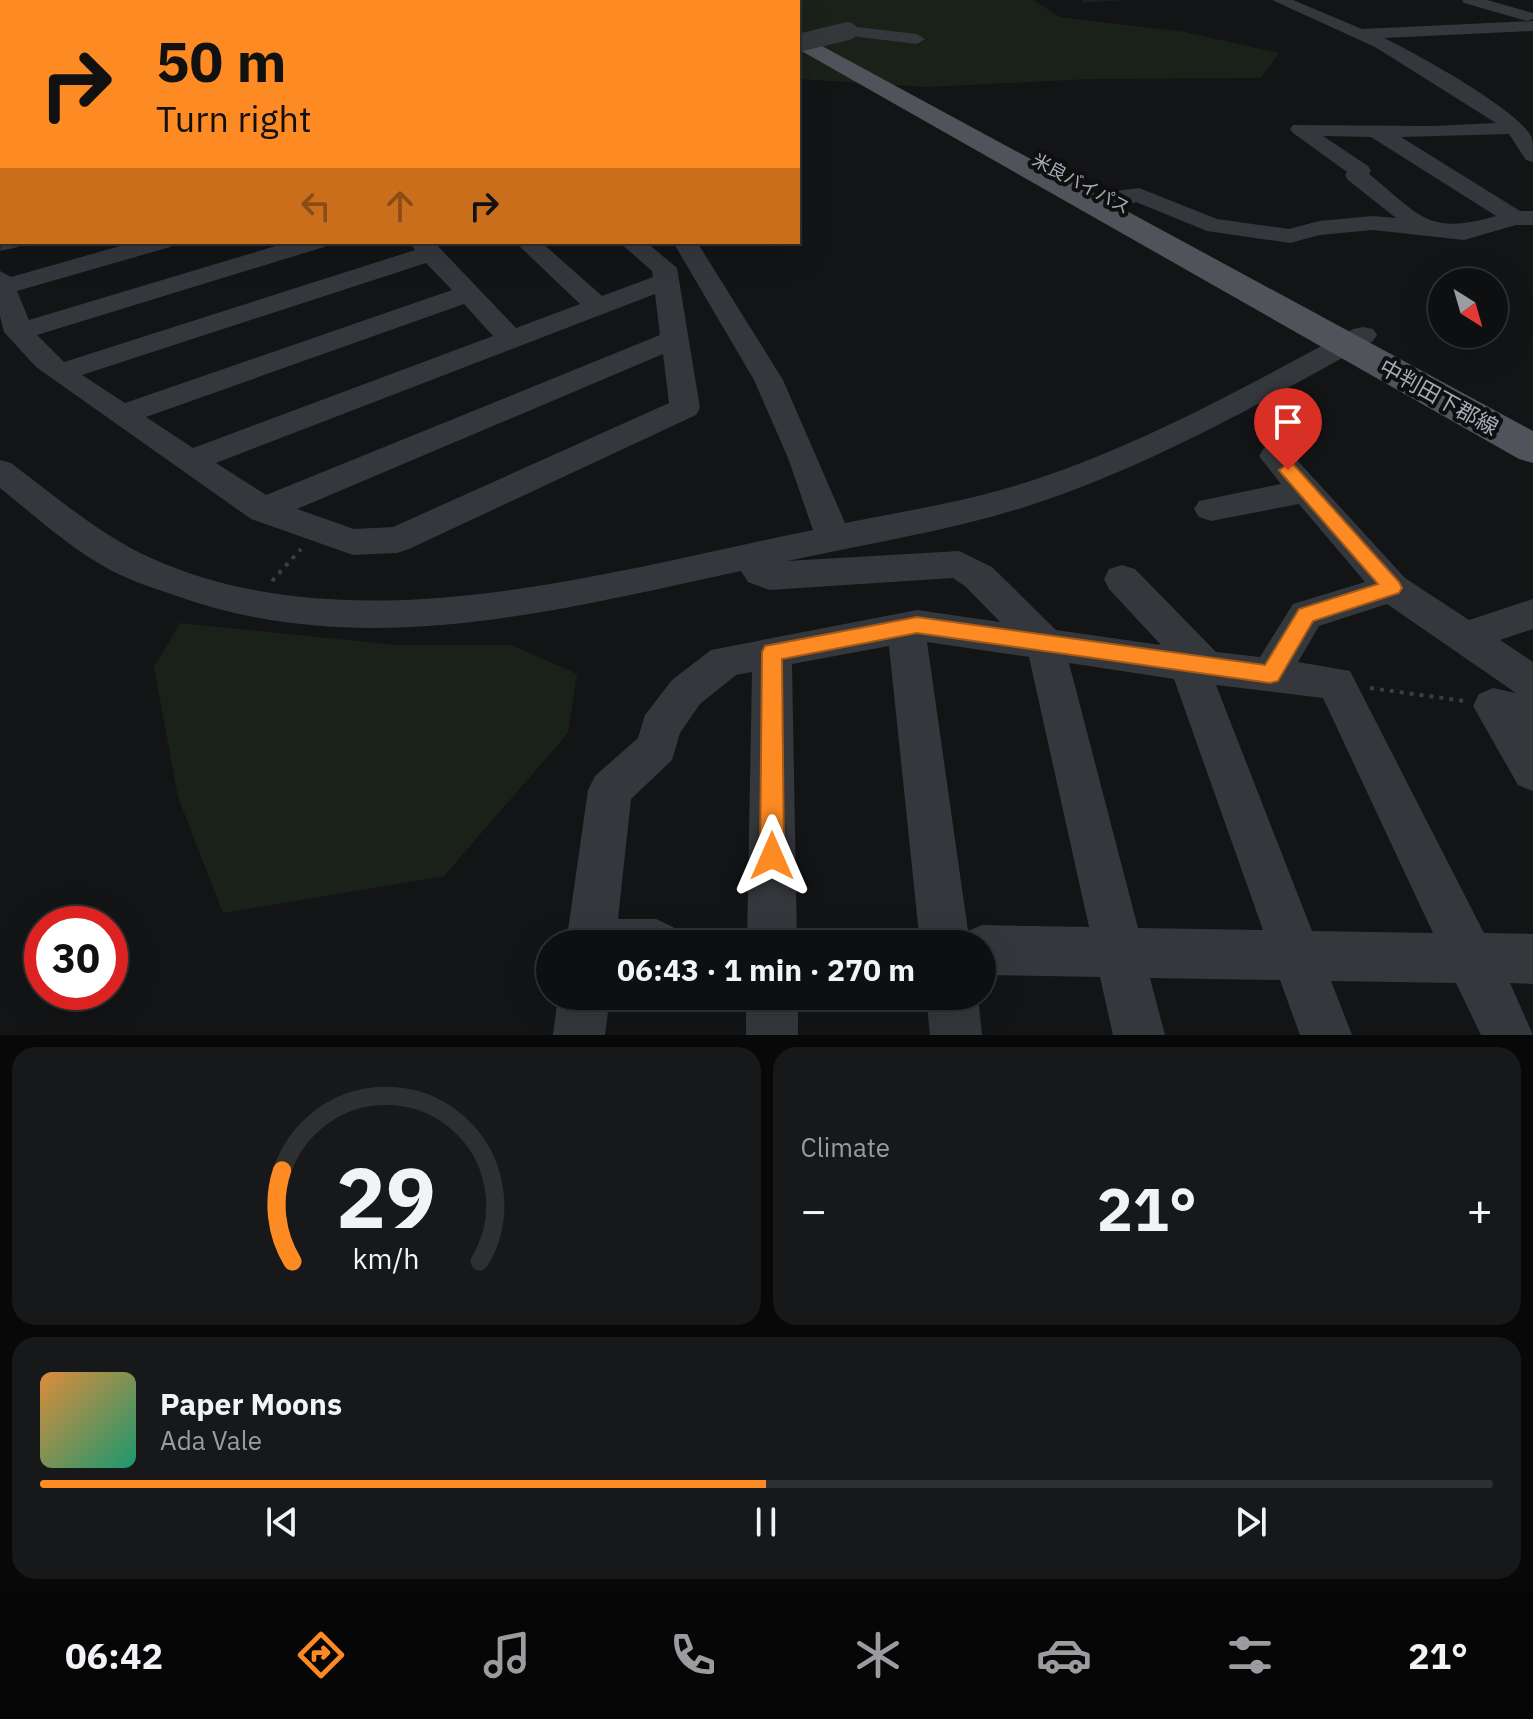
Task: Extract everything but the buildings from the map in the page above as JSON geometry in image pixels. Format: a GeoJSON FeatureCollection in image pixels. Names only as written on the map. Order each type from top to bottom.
{"type":"FeatureCollection","features":[{"type":"Feature","properties":{"kind":"main road"},"geometry":{"type":"LineString","coordinates":[[800,28],[916,101]]}},
{"type":"Feature","properties":{"kind":"main road","name":"米良バイパス"},"geometry":{"type":"LineString","coordinates":[[802,43],[916,101],[1354,340]]}},
{"type":"Feature","properties":{"kind":"main road","name":"中判田下郡線"},"geometry":{"type":"LineString","coordinates":[[1354,340],[1533,427]]}},
{"type":"Feature","properties":{"kind":"main road","name":"中判田下郡線"},"geometry":{"type":"LineString","coordinates":[[1354,340],[1533,449]]}},
{"type":"Feature","properties":{"kind":"street"},"geometry":{"type":"LineString","coordinates":[[1280,0],[1360,34],[1493,110],[1514,128],[1533,156]]}},
{"type":"Feature","properties":{"kind":"street"},"geometry":{"type":"LineString","coordinates":[[1470,0],[1533,18]]}},
{"type":"Feature","properties":{"kind":"street"},"geometry":{"type":"LineString","coordinates":[[1360,34],[1533,26]]}},
{"type":"Feature","properties":{"kind":"street"},"geometry":{"type":"LineString","coordinates":[[802,43],[848,31],[917,39]]}},
{"type":"Feature","properties":{"kind":"street"},"geometry":{"type":"LineString","coordinates":[[1493,110],[1533,112]]}},
{"type":"Feature","properties":{"kind":"street"},"geometry":{"type":"LineString","coordinates":[[1420,226],[1356,175],[1360,171],[1300,129],[1378,132],[1514,128]]}},
{"type":"Feature","properties":{"kind":"street"},"geometry":{"type":"LineString","coordinates":[[1378,132],[1524,218]]}},
{"type":"Feature","properties":{"kind":"street"},"geometry":{"type":"LineString","coordinates":[[1105,205],[1139,195],[1205,223],[1290,236],[1319,228],[1373,223],[1464,233],[1524,218]]}},
{"type":"Feature","properties":{"kind":"street"},"geometry":{"type":"LineString","coordinates":[[153,244],[1,283],[18,332],[35,353],[59,373],[263,510],[353,542],[397,540],[685,408],[664,268],[634,244]]}},
{"type":"Feature","properties":{"kind":"street"},"geometry":{"type":"LineString","coordinates":[[18,332],[308,244]]}},
{"type":"Feature","properties":{"kind":"street"},"geometry":{"type":"LineString","coordinates":[[529,244],[598,306]]}},
{"type":"Feature","properties":{"kind":"street"},"geometry":{"type":"LineString","coordinates":[[686,244],[706,280],[742,330],[765,374],[806,462],[833,538]]}},
{"type":"Feature","properties":{"kind":"street"},"geometry":{"type":"LineString","coordinates":[[59,373],[426,248],[511,339]]}},
{"type":"Feature","properties":{"kind":"street"},"geometry":{"type":"LineString","coordinates":[[190,461],[666,281]]}},
{"type":"Feature","properties":{"kind":"street"},"geometry":{"type":"LineString","coordinates":[[121,415],[469,293]]}},
{"type":"Feature","properties":{"kind":"street"},"geometry":{"type":"LineString","coordinates":[[263,510],[674,339]]}},
{"type":"Feature","properties":{"kind":"street"},"geometry":{"type":"LineString","coordinates":[[0,471],[123,561],[176,583],[250,604],[324,614],[382,617],[443,614],[558,597],[973,510],[1064,483],[1123,460],[1354,340]]}},
{"type":"Feature","properties":{"kind":"street"},"geometry":{"type":"LineString","coordinates":[[1275,456],[1392,588],[1533,683]]}},
{"type":"Feature","properties":{"kind":"street"},"geometry":{"type":"LineString","coordinates":[[1211,509],[1307,491]]}},
{"type":"Feature","properties":{"kind":"street"},"geometry":{"type":"LineString","coordinates":[[750,556],[761,572],[769,576],[959,564],[979,577],[1045,643],[1139,1035]]}},
{"type":"Feature","properties":{"kind":"street"},"geometry":{"type":"LineString","coordinates":[[1122,579],[1197,666],[1326,1035]]}},
{"type":"Feature","properties":{"kind":"street"},"geometry":{"type":"LineString","coordinates":[[1270,675],[1306,615],[1392,588]]}},
{"type":"Feature","properties":{"kind":"street"},"geometry":{"type":"LineString","coordinates":[[1465,637],[1533,614]]}},
{"type":"Feature","properties":{"kind":"street"},"geometry":{"type":"LineString","coordinates":[[593,930],[610,790],[657,747],[660,728],[686,692],[725,661],[917,625],[1336,683],[1508,1035]]}},
{"type":"Feature","properties":{"kind":"street"},"geometry":{"type":"LineString","coordinates":[[906,627],[943,930]]}},
{"type":"Feature","properties":{"kind":"street"},"geometry":{"type":"LineString","coordinates":[[772,652],[772,930]]}},
{"type":"Feature","properties":{"kind":"street"},"geometry":{"type":"LineString","coordinates":[[1493,706],[1533,714]]}},
{"type":"Feature","properties":{"kind":"street"},"geometry":{"type":"LineString","coordinates":[[1493,706],[1533,771]]}},
{"type":"Feature","properties":{"kind":"street"},"geometry":{"type":"LineString","coordinates":[[996,950],[1533,959]]}},
{"type":"Feature","properties":{"kind":"street"},"geometry":{"type":"LineString","coordinates":[[579,1035],[582,1010]]}},
{"type":"Feature","properties":{"kind":"street"},"geometry":{"type":"LineString","coordinates":[[772,1010],[772,1035]]}},
{"type":"Feature","properties":{"kind":"street"},"geometry":{"type":"LineString","coordinates":[[953,1010],[956,1035]]}},
{"type":"Feature","properties":{"kind":"path"},"geometry":{"type":"LineString","coordinates":[[250,604],[319,530]]}},
{"type":"Feature","properties":{"kind":"path"},"geometry":{"type":"LineString","coordinates":[[1336,683],[1493,706]]}},
{"type":"Feature","properties":{"kind":"shaded area"},"geometry":{"type":"Polygon","coordinates":[[[800,0],[1034,0],[1059,17],[1185,32],[1279,53],[1261,78],[1090,79],[927,87],[800,79],[800,0]]]}},
{"type":"Feature","properties":{"kind":"shaded area"},"geometry":{"type":"Polygon","coordinates":[[[180,623],[396,645],[511,645],[577,674],[568,733],[444,876],[223,913],[178,797],[154,667],[180,623]]]}},
{"type":"Feature","properties":{"kind":"route"},"geometry":{"type":"LineString","coordinates":[[772,856],[772,652],[917,625],[1270,675],[1306,615],[1392,588],[1288,470]]}}]}
